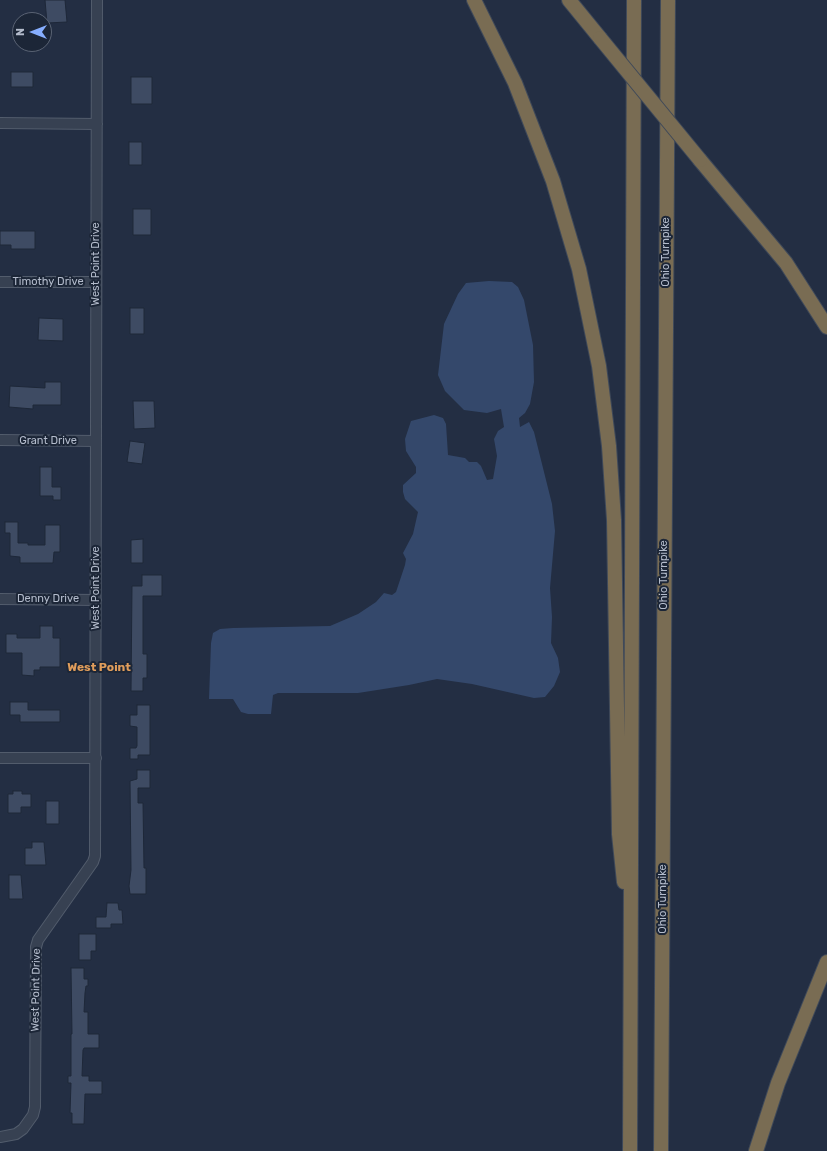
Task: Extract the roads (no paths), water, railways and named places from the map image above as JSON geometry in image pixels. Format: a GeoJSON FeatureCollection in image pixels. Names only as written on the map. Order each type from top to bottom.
{"type":"FeatureCollection","features":[{"type":"Feature","properties":{"kind":"highway"},"geometry":{"type":"LineString","coordinates":[[474,0],[515,83],[553,182],[580,269],[599,366],[609,446],[613,501],[619,834],[632,961]]}},
{"type":"Feature","properties":{"kind":"highway"},"geometry":{"type":"LineString","coordinates":[[569,0],[786,263],[827,327]]}},
{"type":"Feature","properties":{"kind":"highway"},"geometry":{"type":"LineString","coordinates":[[630,1151],[632,961],[634,0]]}},
{"type":"Feature","properties":{"kind":"highway","name":"Ohio Turnpike"},"geometry":{"type":"LineString","coordinates":[[661,1151],[668,0]]}},
{"type":"Feature","properties":{"kind":"highway"},"geometry":{"type":"LineString","coordinates":[[756,1151],[780,1077],[827,962]]}},
{"type":"Feature","properties":{"kind":"street","name":"West Point Drive"},"geometry":{"type":"LineString","coordinates":[[0,1137],[12,1135],[23,1129],[33,1115],[35,1107],[36,947],[38,940],[93,862],[95,856],[97,0]]}},
{"type":"Feature","properties":{"kind":"street"},"geometry":{"type":"LineString","coordinates":[[0,123],[97,124]]}},
{"type":"Feature","properties":{"kind":"street","name":"Timothy Drive"},"geometry":{"type":"LineString","coordinates":[[0,282],[96,282]]}},
{"type":"Feature","properties":{"kind":"street","name":"Grant Drive"},"geometry":{"type":"LineString","coordinates":[[0,440],[96,441]]}},
{"type":"Feature","properties":{"kind":"street","name":"Denny Drive"},"geometry":{"type":"LineString","coordinates":[[0,599],[96,600]]}},
{"type":"Feature","properties":{"kind":"street"},"geometry":{"type":"LineString","coordinates":[[0,758],[96,758]]}},
{"type":"Feature","properties":{"kind":"water"},"geometry":{"type":"Polygon","coordinates":[[[489,281],[512,282],[518,287],[524,300],[533,345],[534,382],[530,404],[525,413],[519,418],[520,427],[529,422],[534,432],[552,504],[555,531],[550,588],[552,617],[551,643],[558,658],[560,672],[554,686],[545,697],[534,698],[472,684],[437,679],[358,693],[278,693],[273,695],[271,714],[248,714],[241,712],[233,699],[209,699],[211,643],[213,633],[220,629],[233,628],[330,626],[358,614],[376,602],[384,593],[392,595],[396,592],[405,565],[406,559],[403,553],[413,534],[418,512],[405,499],[403,492],[403,485],[416,473],[416,467],[406,451],[405,439],[411,421],[434,415],[443,418],[446,424],[448,455],[465,458],[469,462],[477,462],[481,466],[487,480],[493,479],[497,456],[494,439],[498,431],[504,427],[501,409],[487,413],[464,410],[445,391],[438,375],[444,324],[458,294],[466,283],[489,281]]]}},
{"type":"Feature","properties":{"kind":"district","name":"West Point"},"geometry":{"type":"Point","coordinates":[99,668]}}]}
